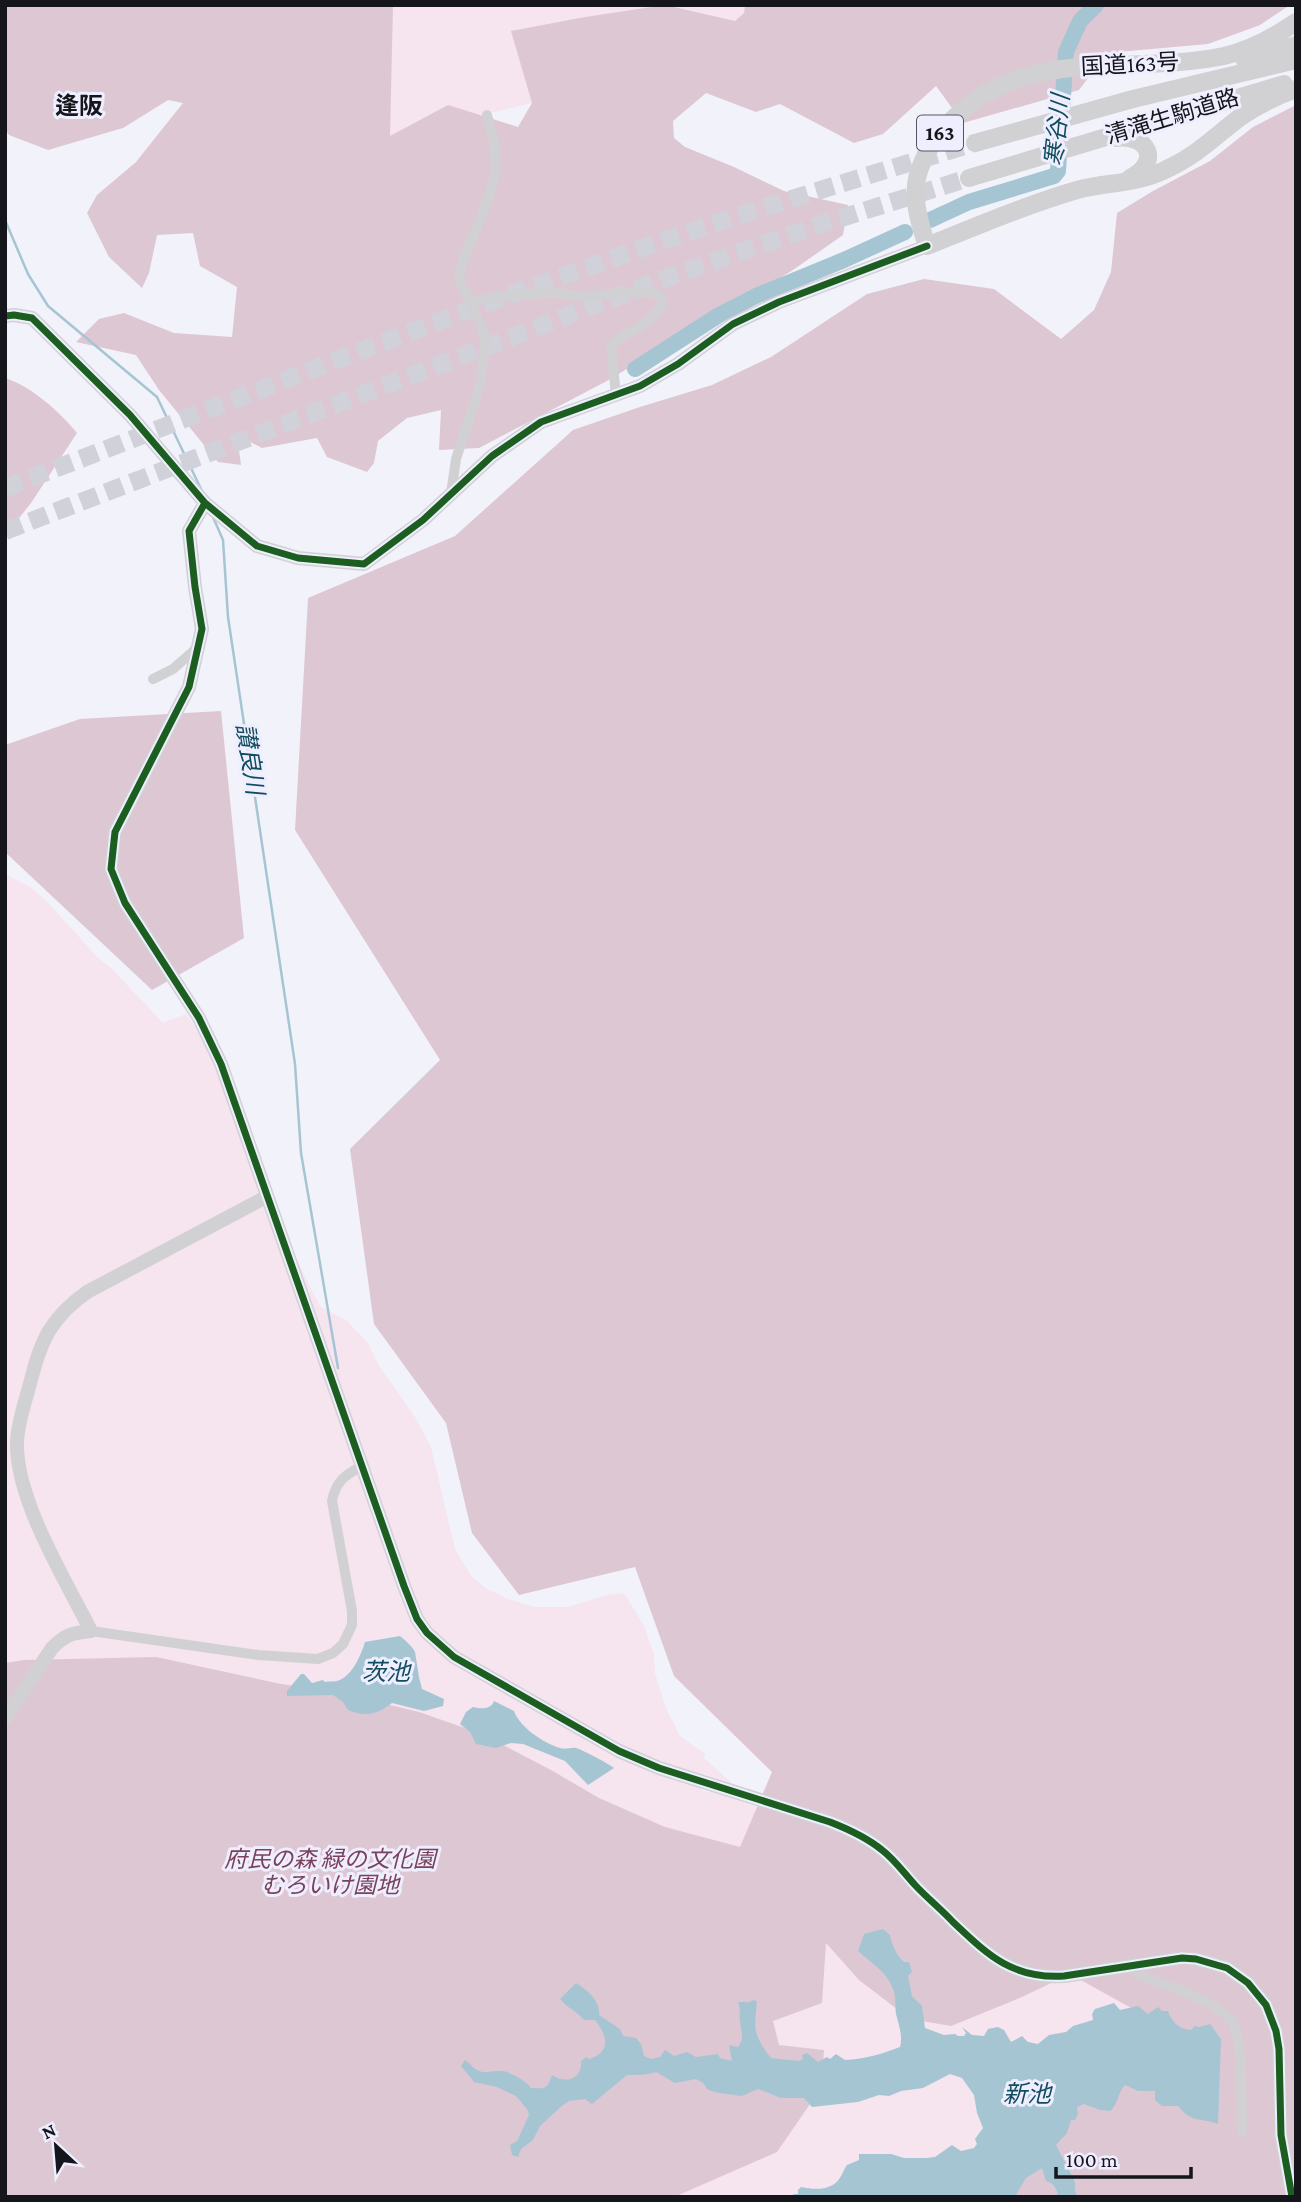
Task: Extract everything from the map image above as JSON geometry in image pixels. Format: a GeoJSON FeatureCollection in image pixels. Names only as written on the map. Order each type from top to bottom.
{"type":"FeatureCollection","features":[{"type":"Feature","properties":{"kind":"highway","name":"国道163号"},"geometry":{"type":"LineString","coordinates":[[927,246],[916,215],[914,188],[919,168],[929,148],[944,129],[981,97],[1000,86],[1041,71],[1085,65],[1175,62],[1227,55],[1252,47],[1296,22]]}},
{"type":"Feature","properties":{"kind":"highway","name":"163"},"geometry":{"type":"LineString","coordinates":[[1133,99],[1296,45]]}},
{"type":"Feature","properties":{"kind":"highway","name":"清滝生駒道路"},"geometry":{"type":"LineString","coordinates":[[975,143],[1133,99],[1296,60]]}},
{"type":"Feature","properties":{"kind":"highway","name":"清滝生駒道路"},"geometry":{"type":"LineString","coordinates":[[969,178],[1296,81]]}},
{"type":"Feature","properties":{"kind":"highway","name":"163"},"geometry":{"type":"LineString","coordinates":[[1104,185],[1143,179],[1181,163],[1259,105],[1296,89]]}},
{"type":"Feature","properties":{"kind":"highway","name":"163"},"geometry":{"type":"LineString","coordinates":[[927,246],[1047,199],[1133,177],[1141,172],[1149,158],[1144,145],[1129,137],[1061,150]]}},
{"type":"Feature","properties":{"kind":"street"},"geometry":{"type":"LineString","coordinates":[[451,494],[456,458],[478,392],[483,365],[485,340],[482,328],[459,279],[462,264],[489,197],[496,169],[494,140],[487,115]]}},
{"type":"Feature","properties":{"kind":"street"},"geometry":{"type":"LineString","coordinates":[[5,316],[32,318],[130,415],[205,503],[257,546],[298,558],[364,564],[422,520],[492,456],[541,422],[640,386],[678,364],[733,324],[779,302],[927,246]]}},
{"type":"Feature","properties":{"kind":"street"},"geometry":{"type":"LineString","coordinates":[[470,301],[552,293],[577,296],[621,292],[658,294],[663,299],[652,318],[611,346],[616,395]]}},
{"type":"Feature","properties":{"kind":"street"},"geometry":{"type":"LineString","coordinates":[[205,503],[189,531],[202,629],[189,687],[115,832],[111,869],[125,904],[199,1018],[221,1064],[417,1619],[427,1633],[454,1657],[634,1758],[830,1822],[858,1834],[884,1852],[923,1894],[987,1954],[1019,1972],[1052,1977],[1182,1958],[1196,1959],[1236,1973],[1261,1997],[1278,2039],[1280,2135],[1292,2197]]}},
{"type":"Feature","properties":{"kind":"street"},"geometry":{"type":"LineString","coordinates":[[153,679],[173,669],[199,646]]}},
{"type":"Feature","properties":{"kind":"street"},"geometry":{"type":"LineString","coordinates":[[91,1631],[27,1499],[19,1468],[17,1445],[38,1350],[45,1334],[68,1306],[87,1292],[267,1197]]}},
{"type":"Feature","properties":{"kind":"street"},"geometry":{"type":"LineString","coordinates":[[5,1718],[45,1658],[61,1640],[72,1633],[91,1631],[281,1657],[318,1659],[333,1653],[343,1644],[352,1625],[352,1611],[332,1501],[335,1487],[347,1474],[362,1466]]}},
{"type":"Feature","properties":{"kind":"street"},"geometry":{"type":"LineString","coordinates":[[1126,1966],[1137,1974],[1189,1994],[1223,2013],[1231,2021],[1237,2031],[1242,2132]]}},
{"type":"Feature","properties":{"kind":"green space"},"geometry":{"type":"Polygon","coordinates":[[[5,5],[393,5],[390,136],[448,105],[518,127],[532,103],[511,31],[665,5],[735,21],[744,13],[745,5],[1290,5],[1260,25],[1208,44],[1107,53],[1079,90],[963,123],[936,86],[883,134],[854,143],[780,104],[756,112],[706,93],[673,121],[674,138],[685,147],[784,191],[848,205],[843,235],[793,270],[605,382],[479,448],[439,450],[441,410],[407,418],[378,441],[374,463],[367,472],[327,457],[317,438],[262,448],[237,435],[241,465],[218,462],[159,390],[136,355],[76,342],[99,319],[124,313],[174,333],[232,337],[237,287],[200,266],[193,233],[157,235],[149,273],[142,288],[109,257],[87,213],[97,195],[136,162],[183,103],[168,100],[123,128],[48,150],[9,135],[5,129],[5,5]]]}},
{"type":"Feature","properties":{"kind":"green space"},"geometry":{"type":"Polygon","coordinates":[[[364,5],[744,5],[745,13],[735,21],[532,103],[389,137],[364,5]]]}},
{"type":"Feature","properties":{"kind":"green space"},"geometry":{"type":"Polygon","coordinates":[[[1296,105],[1296,2197],[956,2197],[1142,2014],[1070,1974],[951,2026],[910,2019],[859,1980],[826,1943],[822,2003],[773,2021],[779,2045],[824,2050],[821,2088],[777,2152],[674,2197],[5,2197],[5,1663],[24,1660],[156,1657],[281,1684],[336,1692],[419,1712],[482,1734],[599,1798],[665,1827],[740,1847],[772,1772],[674,1676],[635,1567],[519,1595],[472,1533],[446,1423],[374,1324],[350,1149],[440,1060],[295,830],[308,598],[455,536],[573,430],[712,385],[771,357],[867,294],[924,279],[994,289],[1061,339],[1094,310],[1111,272],[1117,213],[1210,161],[1253,127],[1296,105]]]}},
{"type":"Feature","properties":{"kind":"green space"},"geometry":{"type":"Polygon","coordinates":[[[5,378],[25,387],[44,401],[77,433],[31,503],[5,536],[5,378]]]}},
{"type":"Feature","properties":{"kind":"green space"},"geometry":{"type":"Polygon","coordinates":[[[221,711],[244,938],[152,990],[5,852],[5,745],[80,719],[221,711]]]}},
{"type":"Feature","properties":{"kind":"green space","name":"府民の森 緑の文化園 むろいけ園地"},"geometry":{"type":"Polygon","coordinates":[[[5,874],[32,888],[163,1023],[186,1014],[205,1040],[245,1155],[313,1293],[321,1307],[347,1321],[368,1343],[379,1366],[415,1417],[431,1447],[455,1549],[471,1576],[487,1589],[535,1607],[567,1607],[624,1593],[644,1626],[654,1654],[655,1673],[665,1706],[680,1736],[705,1754],[704,1758],[736,1787],[704,1774],[702,1791],[727,1796],[767,1811],[1110,1974],[1146,1995],[1019,2197],[5,2197],[5,874]]]}},
{"type":"Feature","properties":{"kind":"water","name":"茨池"},"geometry":{"type":"Polygon","coordinates":[[[400,1636],[415,1652],[422,1689],[444,1699],[443,1706],[424,1711],[392,1703],[376,1712],[360,1714],[348,1710],[343,1702],[333,1695],[287,1696],[287,1691],[301,1674],[312,1683],[323,1680],[337,1681],[351,1670],[365,1642],[400,1636]]]}},
{"type":"Feature","properties":{"kind":"water"},"geometry":{"type":"Polygon","coordinates":[[[494,1701],[514,1711],[527,1729],[547,1742],[562,1749],[579,1749],[614,1768],[588,1785],[565,1761],[523,1744],[511,1743],[496,1748],[476,1744],[470,1732],[460,1724],[466,1712],[473,1707],[488,1707],[494,1701]]]}},
{"type":"Feature","properties":{"kind":"water","name":"新池"},"geometry":{"type":"Polygon","coordinates":[[[883,1929],[890,1935],[899,1957],[904,1962],[909,1962],[912,1972],[908,1976],[912,1996],[922,2006],[925,2028],[944,2035],[964,2036],[966,2033],[962,2027],[972,2035],[984,2036],[988,2029],[998,2027],[1004,2030],[1011,2042],[1022,2036],[1028,2042],[1038,2044],[1049,2035],[1066,2032],[1073,2026],[1093,2020],[1095,2009],[1114,2003],[1120,2010],[1138,2006],[1148,2014],[1158,2007],[1162,2011],[1168,2011],[1176,2024],[1187,2030],[1210,2024],[1221,2039],[1218,2124],[1192,2118],[1178,2106],[1162,2106],[1155,2100],[1155,2091],[1138,2091],[1125,2085],[1110,2111],[1084,2104],[1077,2107],[1075,2120],[1071,2120],[1067,2133],[1056,2145],[1075,2182],[1077,2197],[1058,2197],[1055,2187],[1046,2181],[1042,2168],[1026,2178],[1016,2195],[1011,2197],[794,2197],[793,2194],[798,2194],[801,2187],[829,2187],[838,2181],[847,2165],[859,2160],[859,2154],[926,2158],[935,2157],[952,2145],[961,2151],[974,2148],[977,2144],[975,2139],[983,2128],[974,2095],[962,2078],[950,2074],[923,2088],[901,2091],[889,2096],[879,2095],[858,2102],[812,2107],[804,2098],[781,2098],[758,2089],[742,2096],[708,2090],[696,2079],[675,2083],[656,2072],[627,2075],[592,2104],[585,2099],[569,2101],[563,2105],[540,2126],[533,2140],[521,2149],[518,2157],[512,2155],[510,2145],[517,2141],[529,2115],[527,2109],[516,2096],[497,2087],[474,2082],[461,2066],[465,2060],[479,2071],[505,2071],[531,2088],[546,2087],[552,2075],[563,2079],[576,2076],[581,2061],[586,2057],[589,2059],[596,2056],[604,2048],[605,2042],[595,2020],[584,2020],[560,1999],[576,1983],[596,2001],[599,2015],[620,2029],[623,2036],[636,2038],[641,2044],[644,2056],[651,2059],[660,2057],[665,2050],[674,2056],[687,2052],[696,2057],[718,2054],[720,2058],[732,2061],[729,2045],[738,2047],[742,2037],[738,2002],[754,2000],[757,2002],[756,2031],[771,2058],[799,2061],[803,2059],[802,2055],[807,2053],[818,2062],[827,2057],[830,2059],[836,2054],[845,2060],[887,2052],[900,2047],[901,2043],[892,1985],[874,1964],[858,1951],[864,1934],[883,1929]]]}},
{"type":"Feature","properties":{"kind":"waterway","name":"寒谷川"},"geometry":{"type":"LineString","coordinates":[[930,220],[969,202],[1054,176],[1058,171],[1066,52],[1080,21],[1096,5]]}},
{"type":"Feature","properties":{"kind":"waterway","name":"讃良川"},"geometry":{"type":"LineString","coordinates":[[5,220],[28,274],[48,306],[157,397],[201,489]]}},
{"type":"Feature","properties":{"kind":"waterway","name":"寒谷川"},"geometry":{"type":"LineString","coordinates":[[635,369],[719,315],[756,296],[905,232]]}},
{"type":"Feature","properties":{"kind":"waterway","name":"讃良川"},"geometry":{"type":"LineString","coordinates":[[213,517],[223,540],[228,617],[295,1064],[301,1153],[338,1368]]}},
{"type":"Feature","properties":{"kind":"tunnel"},"geometry":{"type":"LineString","coordinates":[[5,488],[549,281],[714,224],[975,143]]}},
{"type":"Feature","properties":{"kind":"tunnel"},"geometry":{"type":"LineString","coordinates":[[5,531],[677,274],[822,224],[969,178]]}},
{"type":"Feature","properties":{"kind":"cycle path"},"geometry":{"type":"LineString","coordinates":[[5,316],[32,318],[130,415],[205,503],[257,546],[298,558],[364,564],[423,520],[492,456],[541,422],[640,386],[678,364],[733,324],[779,302],[927,246]]}},
{"type":"Feature","properties":{"kind":"cycle path"},"geometry":{"type":"LineString","coordinates":[[205,503],[189,531],[202,629],[189,687],[115,832],[111,869],[125,903],[199,1018],[221,1064],[417,1619],[427,1633],[454,1657],[619,1751],[659,1768],[830,1822],[863,1837],[891,1858],[920,1890],[978,1945],[1015,1969],[1046,1976],[1064,1976],[1182,1958],[1227,1968],[1248,1983],[1266,2005],[1276,2031],[1279,2049],[1281,2135],[1292,2197]]}},
{"type":"Feature","properties":{"kind":"district","name":"逢阪"},"geometry":{"type":"Point","coordinates":[79,106]}}]}
